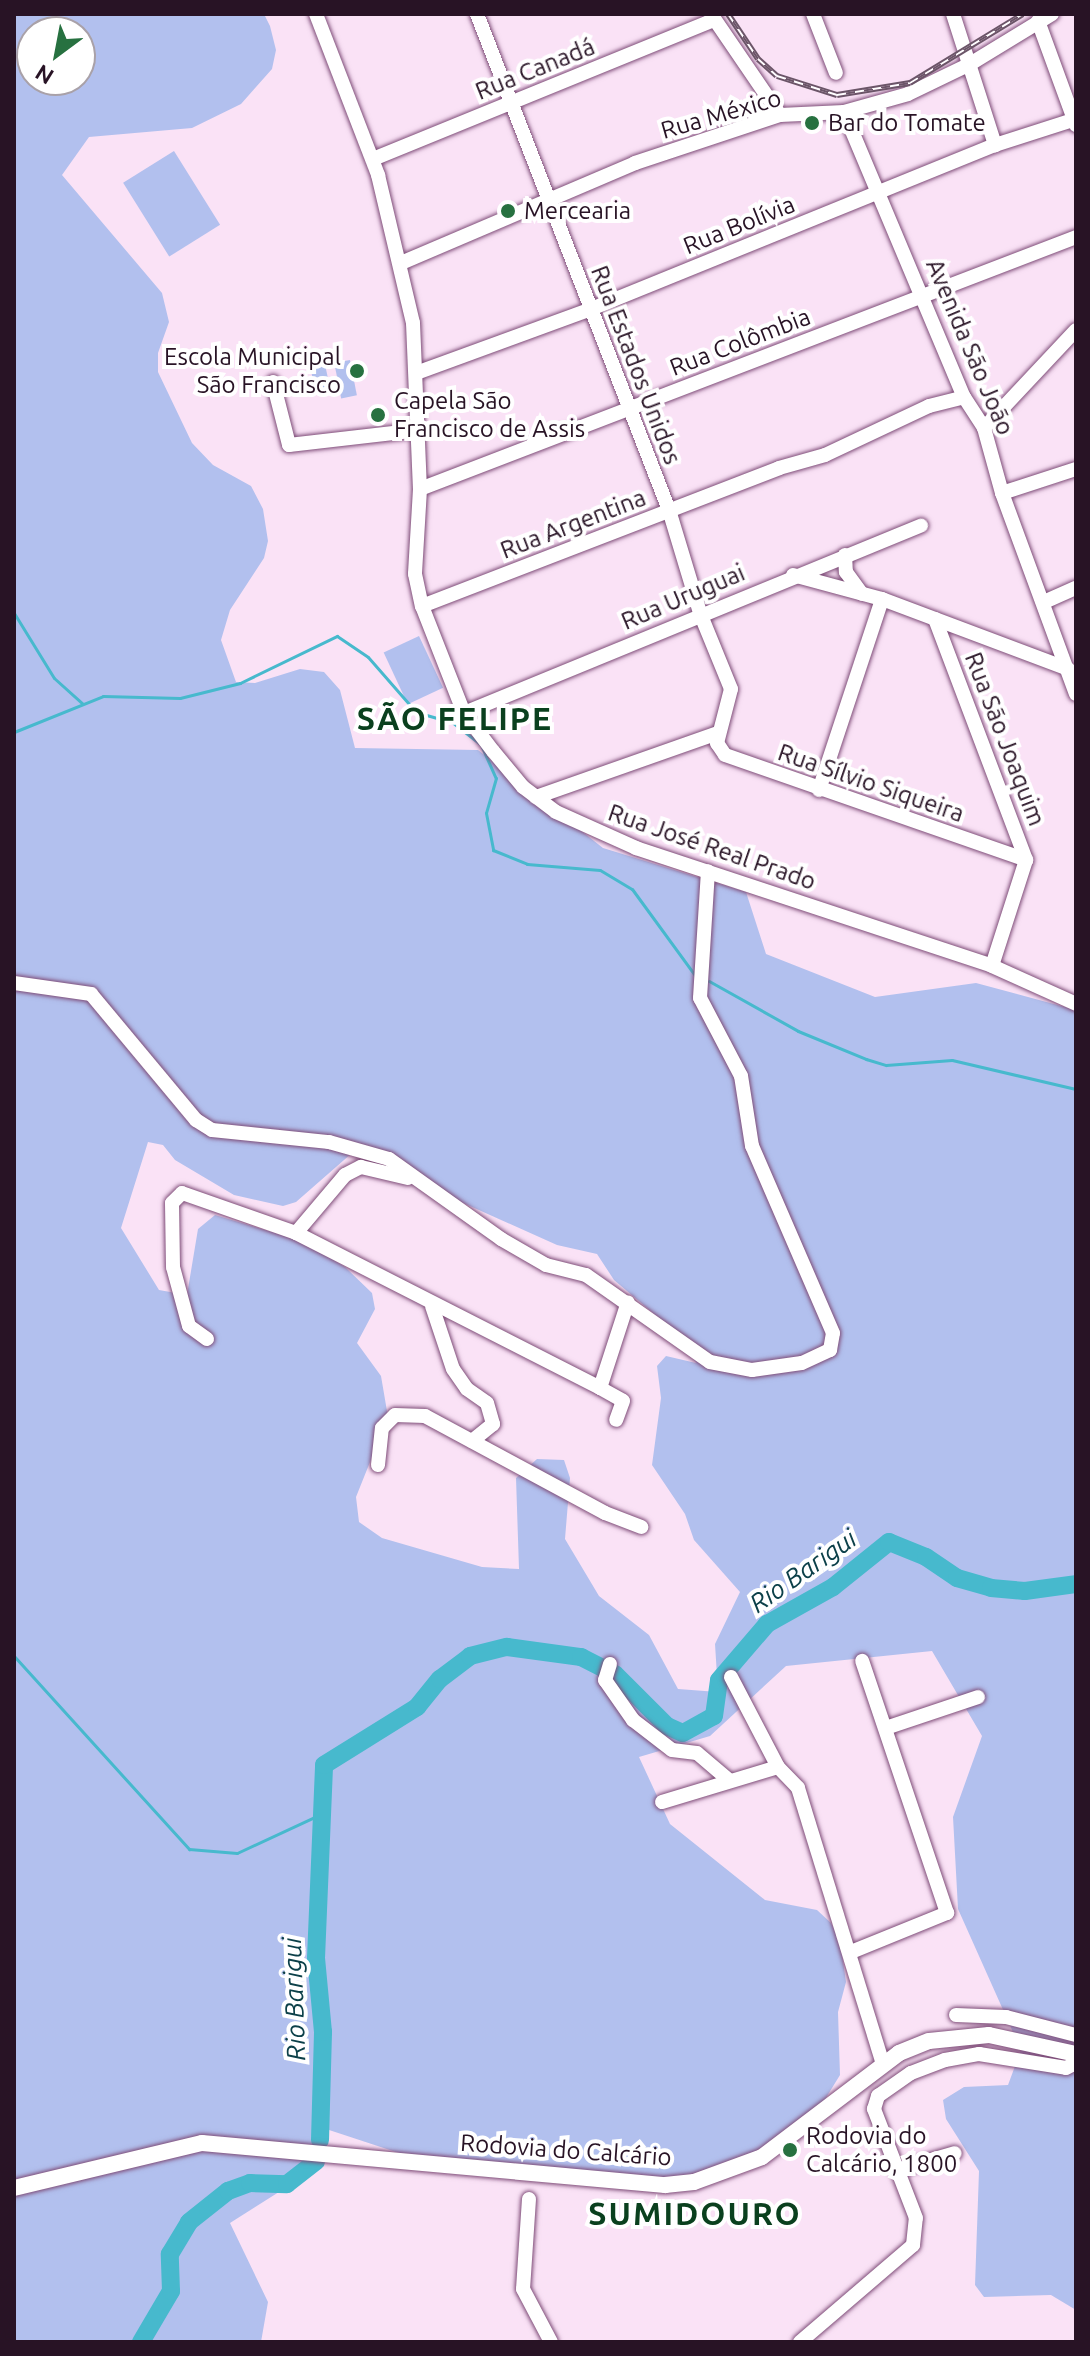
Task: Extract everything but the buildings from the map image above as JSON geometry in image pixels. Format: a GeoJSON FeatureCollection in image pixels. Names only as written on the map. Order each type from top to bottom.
{"type":"FeatureCollection","features":[{"type":"Feature","properties":{"kind":"main road","name":"Rodovia do Calcário"},"geometry":{"type":"LineString","coordinates":[[14,2188],[202,2143],[665,2185],[694,2182],[762,2157],[883,2064],[929,2041],[989,2035],[1076,2054]]}},
{"type":"Feature","properties":{"kind":"street","name":"Rua José Real Prado"},"geometry":{"type":"LineString","coordinates":[[316,14],[373,159],[401,263],[419,372],[420,489],[415,574],[422,606],[464,713],[536,797],[556,812],[636,848],[992,966],[1076,1004]]}},
{"type":"Feature","properties":{"kind":"street","name":"Rua Estados Unidos"},"geometry":{"type":"LineString","coordinates":[[477,14],[669,510],[700,613],[731,689],[732,701],[718,733]]}},
{"type":"Feature","properties":{"kind":"street"},"geometry":{"type":"LineString","coordinates":[[813,14],[836,73]]}},
{"type":"Feature","properties":{"kind":"street"},"geometry":{"type":"LineString","coordinates":[[953,14],[995,145]]}},
{"type":"Feature","properties":{"kind":"street","name":"Rua México"},"geometry":{"type":"LineString","coordinates":[[401,263],[550,202],[635,163],[780,115],[844,112],[908,94],[970,64],[1052,14]]}},
{"type":"Feature","properties":{"kind":"street","name":"Rua Canadá"},"geometry":{"type":"LineString","coordinates":[[373,159],[713,17]]}},
{"type":"Feature","properties":{"kind":"street"},"geometry":{"type":"LineString","coordinates":[[713,17],[780,115]]}},
{"type":"Feature","properties":{"kind":"street"},"geometry":{"type":"LineString","coordinates":[[1038,21],[1075,121]]}},
{"type":"Feature","properties":{"kind":"street","name":"Avenida São João"},"geometry":{"type":"LineString","coordinates":[[844,112],[924,295],[964,397],[984,428],[1002,493],[1070,670],[1076,694]]}},
{"type":"Feature","properties":{"kind":"street","name":"Rua Bolívia"},"geometry":{"type":"LineString","coordinates":[[419,372],[591,309],[995,145],[1075,121]]}},
{"type":"Feature","properties":{"kind":"street","name":"Rua Colômbia"},"geometry":{"type":"LineString","coordinates":[[420,489],[1076,237]]}},
{"type":"Feature","properties":{"kind":"street"},"geometry":{"type":"LineString","coordinates":[[984,428],[1076,330]]}},
{"type":"Feature","properties":{"kind":"street"},"geometry":{"type":"LineString","coordinates":[[273,382],[289,445],[419,430]]}},
{"type":"Feature","properties":{"kind":"street","name":"Rua Argentina"},"geometry":{"type":"LineString","coordinates":[[422,606],[669,510],[825,455],[918,410],[964,397]]}},
{"type":"Feature","properties":{"kind":"street"},"geometry":{"type":"LineString","coordinates":[[1002,493],[1076,469]]}},
{"type":"Feature","properties":{"kind":"street","name":"Rua Uruguai"},"geometry":{"type":"LineString","coordinates":[[464,713],[793,574],[921,526]]}},
{"type":"Feature","properties":{"kind":"street"},"geometry":{"type":"LineString","coordinates":[[845,555],[846,572],[862,594]]}},
{"type":"Feature","properties":{"kind":"street"},"geometry":{"type":"LineString","coordinates":[[793,574],[882,599],[1070,670]]}},
{"type":"Feature","properties":{"kind":"street"},"geometry":{"type":"LineString","coordinates":[[1044,602],[1076,588]]}},
{"type":"Feature","properties":{"kind":"street"},"geometry":{"type":"LineString","coordinates":[[819,790],[882,599]]}},
{"type":"Feature","properties":{"kind":"street","name":"Rua São Joaquim"},"geometry":{"type":"LineString","coordinates":[[935,619],[1026,860],[992,966]]}},
{"type":"Feature","properties":{"kind":"street"},"geometry":{"type":"LineString","coordinates":[[536,797],[718,733]]}},
{"type":"Feature","properties":{"kind":"street","name":"Rua Sílvio Siqueira"},"geometry":{"type":"LineString","coordinates":[[718,733],[717,743],[725,755],[1026,860]]}},
{"type":"Feature","properties":{"kind":"street"},"geometry":{"type":"LineString","coordinates":[[14,983],[91,994],[196,1120],[212,1130],[329,1142],[389,1159],[546,1265],[586,1275],[628,1302],[681,1346],[710,1362],[752,1370],[802,1363],[830,1350],[833,1333],[752,1146],[741,1076],[700,998],[708,871]]}},
{"type":"Feature","properties":{"kind":"street"},"geometry":{"type":"LineString","coordinates":[[296,1233],[345,1175],[361,1167],[420,1182]]}},
{"type":"Feature","properties":{"kind":"street"},"geometry":{"type":"LineString","coordinates":[[207,1339],[189,1326],[173,1267],[172,1203],[182,1193],[218,1202],[296,1233],[432,1306],[600,1388],[623,1401],[616,1420]]}},
{"type":"Feature","properties":{"kind":"street"},"geometry":{"type":"LineString","coordinates":[[600,1388],[628,1302]]}},
{"type":"Feature","properties":{"kind":"street"},"geometry":{"type":"LineString","coordinates":[[432,1306],[453,1369],[467,1389],[487,1403],[493,1424],[472,1441]]}},
{"type":"Feature","properties":{"kind":"street"},"geometry":{"type":"LineString","coordinates":[[378,1465],[382,1428],[395,1415],[425,1416],[605,1513],[641,1527]]}},
{"type":"Feature","properties":{"kind":"street"},"geometry":{"type":"LineString","coordinates":[[851,1952],[947,1913],[862,1661]]}},
{"type":"Feature","properties":{"kind":"street"},"geometry":{"type":"LineString","coordinates":[[610,1664],[605,1680],[633,1720],[672,1750],[697,1753],[730,1781]]}},
{"type":"Feature","properties":{"kind":"street"},"geometry":{"type":"LineString","coordinates":[[731,1677],[778,1767],[798,1788],[883,2064]]}},
{"type":"Feature","properties":{"kind":"street"},"geometry":{"type":"LineString","coordinates":[[886,1728],[978,1697]]}},
{"type":"Feature","properties":{"kind":"street"},"geometry":{"type":"LineString","coordinates":[[662,1802],[778,1767]]}},
{"type":"Feature","properties":{"kind":"street"},"geometry":{"type":"LineString","coordinates":[[956,2015],[1006,2017],[1076,2035]]}},
{"type":"Feature","properties":{"kind":"street"},"geometry":{"type":"LineString","coordinates":[[800,2342],[913,2245],[916,2218],[874,2109],[878,2096],[911,2073],[979,2054],[1066,2068],[1076,2063]]}},
{"type":"Feature","properties":{"kind":"street"},"geometry":{"type":"LineString","coordinates":[[897,2170],[955,2153]]}},
{"type":"Feature","properties":{"kind":"street"},"geometry":{"type":"LineString","coordinates":[[529,2199],[523,2289],[551,2342]]}},
{"type":"Feature","properties":{"kind":"shaded area"},"geometry":{"type":"Polygon","coordinates":[[[14,14],[264,14],[270,26],[276,50],[272,69],[241,104],[192,128],[89,137],[62,175],[162,293],[169,322],[158,353],[158,372],[192,443],[213,465],[251,486],[263,509],[268,541],[264,558],[230,610],[221,640],[236,682],[255,683],[300,669],[324,672],[340,690],[355,748],[478,750],[603,848],[746,892],[766,954],[875,997],[976,983],[1076,1010],[1076,2310],[1051,2295],[984,2297],[975,2285],[979,2171],[946,2119],[943,2100],[964,2087],[1008,2085],[1021,2050],[958,1909],[953,1817],[982,1736],[932,1651],[786,1666],[710,1736],[639,1757],[670,1824],[765,1900],[817,1910],[831,1923],[840,1940],[846,1982],[838,2012],[840,2075],[824,2101],[778,2145],[679,2179],[402,2154],[323,2128],[290,2185],[230,2223],[268,2302],[261,2342],[14,2342],[14,14]],[[148,1142],[121,1228],[159,1290],[187,1295],[198,1229],[215,1215],[302,1241],[345,1267],[372,1293],[375,1309],[357,1343],[381,1376],[388,1417],[356,1497],[359,1522],[382,1538],[482,1567],[519,1569],[516,1478],[537,1459],[564,1460],[570,1478],[565,1539],[599,1596],[649,1635],[678,1689],[718,1692],[715,1644],[740,1592],[694,1540],[685,1514],[652,1465],[661,1398],[657,1366],[666,1356],[696,1363],[685,1340],[614,1280],[597,1254],[557,1245],[352,1153],[296,1202],[283,1206],[234,1195],[175,1160],[163,1145],[148,1142]]]}},
{"type":"Feature","properties":{"kind":"shaded area"},"geometry":{"type":"Polygon","coordinates":[[[174,151],[220,225],[169,257],[123,183],[174,151]]]}},
{"type":"Feature","properties":{"kind":"shaded area"},"geometry":{"type":"Polygon","coordinates":[[[323,355],[330,387],[315,390],[308,358],[323,355]]]}},
{"type":"Feature","properties":{"kind":"shaded area"},"geometry":{"type":"Polygon","coordinates":[[[350,360],[357,395],[341,398],[334,363],[350,360]]]}},
{"type":"Feature","properties":{"kind":"shaded area"},"geometry":{"type":"Polygon","coordinates":[[[419,636],[443,688],[408,704],[384,652],[419,636]]]}},
{"type":"Feature","properties":{"kind":"waterway"},"geometry":{"type":"LineString","coordinates":[[14,613],[54,678],[82,703]]}},
{"type":"Feature","properties":{"kind":"waterway"},"geometry":{"type":"LineString","coordinates":[[14,732],[103,696],[180,698],[240,683],[337,636],[368,657],[416,712],[452,722],[481,745],[496,778],[486,813],[493,850],[527,864],[600,870],[632,889],[697,978]]}},
{"type":"Feature","properties":{"kind":"waterway"},"geometry":{"type":"LineString","coordinates":[[709,981],[798,1031],[886,1065],[952,1060],[1076,1089]]}},
{"type":"Feature","properties":{"kind":"waterway","name":"Rio Barigui"},"geometry":{"type":"LineString","coordinates":[[320,2140],[323,2032],[316,1958],[324,1765],[417,1707],[440,1679],[470,1656],[507,1647],[581,1657],[615,1674],[667,1726],[683,1733],[714,1716],[719,1680],[767,1624],[833,1587],[889,1542],[926,1557],[957,1578],[991,1588],[1025,1591],[1076,1584]]}},
{"type":"Feature","properties":{"kind":"waterway"},"geometry":{"type":"LineString","coordinates":[[14,1656],[189,1849],[237,1853],[319,1815]]}},
{"type":"Feature","properties":{"kind":"waterway","name":"Rio Barigui"},"geometry":{"type":"LineString","coordinates":[[141,2342],[171,2291],[170,2254],[189,2222],[228,2191],[250,2183],[287,2184],[316,2161]]}},
{"type":"Feature","properties":{"kind":"railway"},"geometry":{"type":"LineString","coordinates":[[728,14],[758,59],[777,76],[837,95],[910,83],[1023,14]]}},
{"type":"Feature","properties":{"kind":"place","name":"Bar do Tomate"},"geometry":{"type":"Point","coordinates":[812,123]}},
{"type":"Feature","properties":{"kind":"place","name":"Mercearia"},"geometry":{"type":"Point","coordinates":[508,211]}},
{"type":"Feature","properties":{"kind":"place","name":"Escola Municipal São Francisco"},"geometry":{"type":"Point","coordinates":[357,371]}},
{"type":"Feature","properties":{"kind":"place","name":"Capela São Francisco de Assis"},"geometry":{"type":"Point","coordinates":[378,415]}},
{"type":"Feature","properties":{"kind":"place","name":"Rodovia do Calcário, 1800"},"geometry":{"type":"Point","coordinates":[790,2150]}},
{"type":"Feature","properties":{"kind":"district","name":"SÃO FELIPE"},"geometry":{"type":"Point","coordinates":[455,718]}},
{"type":"Feature","properties":{"kind":"district","name":"SUMIDOURO"},"geometry":{"type":"Point","coordinates":[695,2213]}}]}
